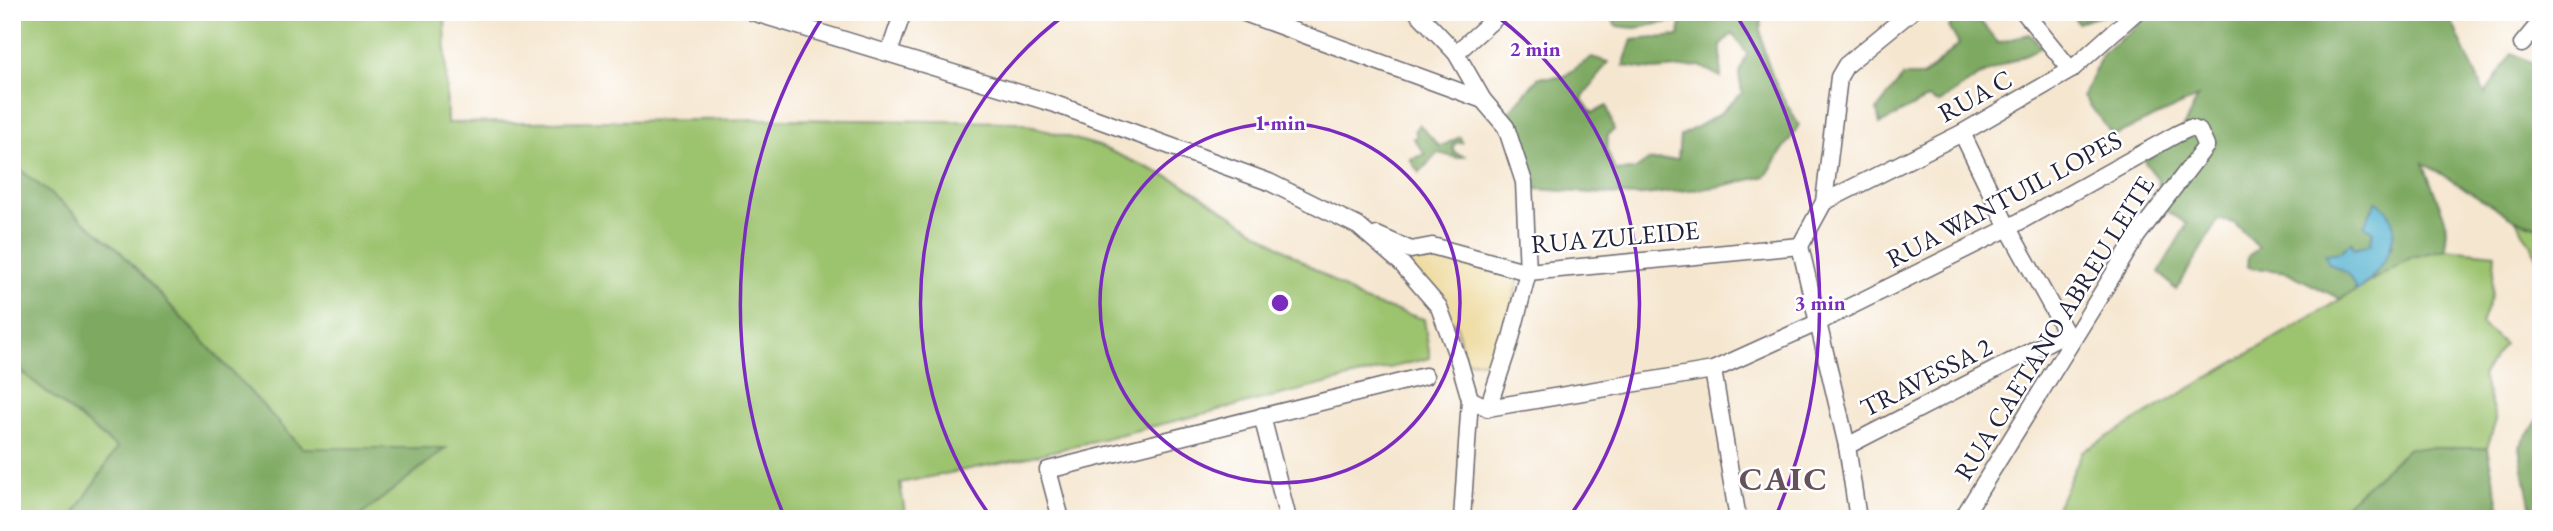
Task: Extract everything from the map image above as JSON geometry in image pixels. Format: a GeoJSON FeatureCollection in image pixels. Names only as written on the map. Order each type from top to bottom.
{"type":"FeatureCollection","features":[{"type":"Feature","properties":{"kind":"street"},"geometry":{"type":"LineString","coordinates":[[752,12],[1055,104],[1256,177],[1358,226],[1401,263],[1439,306],[1470,399],[1462,519]]}},
{"type":"Feature","properties":{"kind":"street"},"geometry":{"type":"LineString","coordinates":[[889,53],[903,12]]}},
{"type":"Feature","properties":{"kind":"street"},"geometry":{"type":"LineString","coordinates":[[1242,12],[1483,100]]}},
{"type":"Feature","properties":{"kind":"street"},"geometry":{"type":"LineString","coordinates":[[1417,12],[1456,53],[1483,100],[1506,127],[1524,182],[1528,272],[1510,342],[1488,408],[1470,399]]}},
{"type":"Feature","properties":{"kind":"street"},"geometry":{"type":"LineString","coordinates":[[1456,53],[1502,12]]}},
{"type":"Feature","properties":{"kind":"street"},"geometry":{"type":"LineString","coordinates":[[1858,519],[1847,446],[1800,246],[1824,202],[1839,77],[1846,65],[1911,12]]}},
{"type":"Feature","properties":{"kind":"street"},"geometry":{"type":"LineString","coordinates":[[2024,12],[2071,69]]}},
{"type":"Feature","properties":{"kind":"street","name":"RUA C"},"geometry":{"type":"LineString","coordinates":[[1824,202],[1962,133],[2071,69],[2136,12]]}},
{"type":"Feature","properties":{"kind":"street"},"geometry":{"type":"LineString","coordinates":[[2522,44],[2541,21]]}},
{"type":"Feature","properties":{"kind":"street","name":"RUA WANTUIL LOPES"},"geometry":{"type":"LineString","coordinates":[[1488,408],[1713,370],[1819,323],[2008,228],[2177,134],[2190,128],[2199,131]]}},
{"type":"Feature","properties":{"kind":"street","name":"RUA CAETANO ABREU LEITE"},"geometry":{"type":"LineString","coordinates":[[1961,517],[2069,337],[2137,236],[2206,146],[2199,131]]}},
{"type":"Feature","properties":{"kind":"street"},"geometry":{"type":"LineString","coordinates":[[1962,133],[2008,228],[2069,337]]}},
{"type":"Feature","properties":{"kind":"street","name":"RUA ZULEIDE"},"geometry":{"type":"LineString","coordinates":[[1358,226],[1411,250],[1432,246],[1528,272],[1800,246]]}},
{"type":"Feature","properties":{"kind":"street","name":"TRAVESSA 2"},"geometry":{"type":"LineString","coordinates":[[1847,446],[2069,337]]}},
{"type":"Feature","properties":{"kind":"street"},"geometry":{"type":"LineString","coordinates":[[1713,370],[1738,519]]}},
{"type":"Feature","properties":{"kind":"street"},"geometry":{"type":"LineString","coordinates":[[1061,519],[1048,470],[1424,376]]}},
{"type":"Feature","properties":{"kind":"street"},"geometry":{"type":"LineString","coordinates":[[1262,416],[1288,519]]}},
{"type":"Feature","properties":{"kind":"green space"},"geometry":{"type":"Polygon","coordinates":[[[12,12],[445,12],[447,123],[774,119],[1016,122],[1099,146],[1180,182],[1364,301],[1424,319],[1430,358],[1029,457],[900,483],[906,519],[356,519],[445,448],[302,448],[117,248],[12,163],[12,12]]]}},
{"type":"Feature","properties":{"kind":"green space"},"geometry":{"type":"Polygon","coordinates":[[[1609,12],[1761,12],[1762,42],[1766,57],[1777,85],[1799,125],[1766,176],[1717,187],[1634,196],[1535,189],[1519,154],[1508,113],[1539,77],[1563,77],[1592,57],[1608,62],[1582,99],[1592,113],[1607,106],[1614,130],[1608,135],[1607,150],[1615,171],[1634,170],[1647,161],[1678,159],[1680,136],[1718,115],[1742,93],[1739,74],[1747,54],[1733,33],[1721,45],[1721,77],[1700,66],[1654,70],[1623,66],[1632,40],[1679,36],[1681,20],[1635,28],[1616,26],[1609,12]]]}},
{"type":"Feature","properties":{"kind":"green space"},"geometry":{"type":"Polygon","coordinates":[[[1958,12],[1973,12],[1998,43],[2029,34],[2042,47],[1979,76],[1938,103],[1928,98],[1880,124],[1877,110],[1903,76],[1924,76],[1959,44],[1949,27],[1958,12]]]}},
{"type":"Feature","properties":{"kind":"green space"},"geometry":{"type":"Polygon","coordinates":[[[2070,12],[2114,12],[2078,23],[2070,12]]]}},
{"type":"Feature","properties":{"kind":"green space"},"geometry":{"type":"Polygon","coordinates":[[[2154,12],[2452,12],[2451,20],[2485,94],[2512,53],[2541,67],[2541,228],[2516,220],[2423,163],[2445,219],[2447,249],[2412,257],[2371,281],[2393,244],[2373,232],[2370,245],[2354,249],[2352,242],[2329,264],[2347,273],[2356,291],[2340,299],[2287,272],[2247,267],[2248,256],[2259,248],[2234,223],[2219,219],[2176,290],[2159,272],[2187,224],[2166,210],[2157,178],[2144,161],[2176,142],[2198,97],[2113,136],[2083,96],[2103,53],[2154,12]]]}},
{"type":"Feature","properties":{"kind":"green space"},"geometry":{"type":"Polygon","coordinates":[[[1419,124],[1440,147],[1460,137],[1462,143],[1455,143],[1453,148],[1455,153],[1464,156],[1458,158],[1438,153],[1419,173],[1410,159],[1425,154],[1413,138],[1417,137],[1415,130],[1419,124]]]}},
{"type":"Feature","properties":{"kind":"green space"},"geometry":{"type":"Polygon","coordinates":[[[12,163],[117,248],[302,448],[446,448],[356,519],[71,519],[117,448],[12,364],[12,163]]]}},
{"type":"Feature","properties":{"kind":"green space"},"geometry":{"type":"Polygon","coordinates":[[[2516,220],[2541,228],[2541,263],[2516,220]]]}},
{"type":"Feature","properties":{"kind":"green space"},"geometry":{"type":"Polygon","coordinates":[[[2447,249],[2495,254],[2492,294],[2481,324],[2504,344],[2482,376],[2496,420],[2487,448],[2409,448],[2330,519],[2052,519],[2082,452],[2412,257],[2447,249]]]}},
{"type":"Feature","properties":{"kind":"green space"},"geometry":{"type":"Polygon","coordinates":[[[12,364],[117,448],[71,519],[12,519],[12,364]]]}},
{"type":"Feature","properties":{"kind":"green space"},"geometry":{"type":"Polygon","coordinates":[[[2541,415],[2541,519],[2532,515],[2519,448],[2541,415]]]}},
{"type":"Feature","properties":{"kind":"green space"},"geometry":{"type":"Polygon","coordinates":[[[2409,448],[2487,448],[2502,519],[2330,519],[2409,448]]]}},
{"type":"Feature","properties":{"kind":"sand"},"geometry":{"type":"Polygon","coordinates":[[[1395,250],[1519,277],[1497,362],[1464,361],[1457,327],[1395,250]]]}},
{"type":"Feature","properties":{"kind":"water"},"geometry":{"type":"Polygon","coordinates":[[[2376,201],[2389,213],[2393,223],[2391,246],[2380,267],[2356,291],[2350,277],[2329,264],[2325,254],[2341,252],[2351,242],[2354,249],[2370,245],[2373,232],[2364,226],[2376,201]]]}},
{"type":"Feature","properties":{"kind":"district","name":"CAIC"},"geometry":{"type":"Point","coordinates":[1784,478]}}]}
